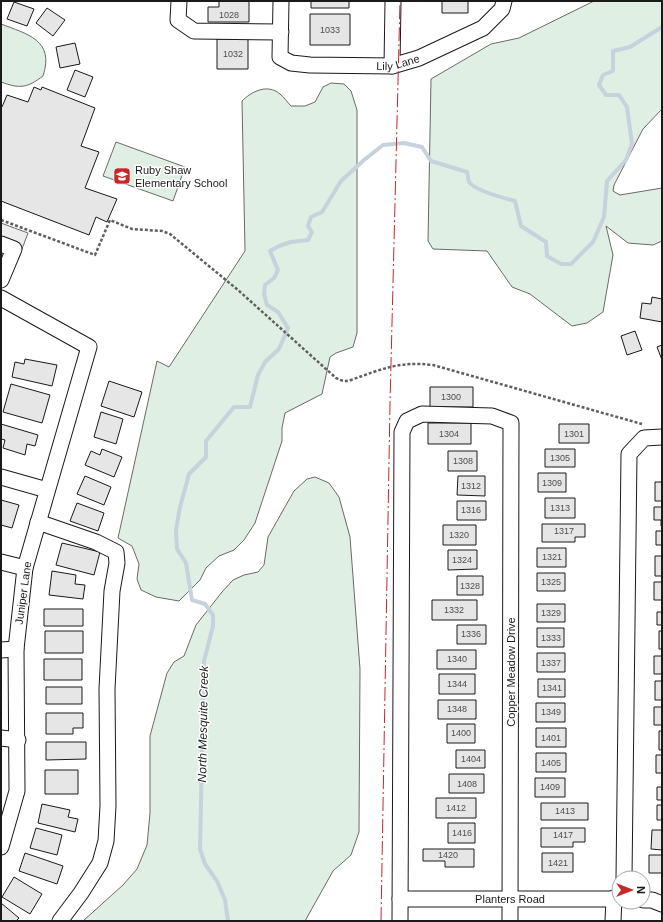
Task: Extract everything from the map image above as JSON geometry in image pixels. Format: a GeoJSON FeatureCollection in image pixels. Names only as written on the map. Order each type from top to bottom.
{"type":"FeatureCollection","features":[{"type":"Feature","properties":{"kind":"street"},"geometry":{"type":"LineString","coordinates":[[179,1],[178,20],[194,31],[281,32],[281,1]]}},
{"type":"Feature","properties":{"kind":"street"},"geometry":{"type":"LineString","coordinates":[[392,66],[393,1]]}},
{"type":"Feature","properties":{"kind":"street","name":"Lily Lane"},"geometry":{"type":"LineString","coordinates":[[281,32],[280,57],[290,63],[310,65],[392,66],[419,58],[483,28],[503,5]]}},
{"type":"Feature","properties":{"kind":"street"},"geometry":{"type":"LineString","coordinates":[[1,244],[14,249],[1,280]]}},
{"type":"Feature","properties":{"kind":"street","name":"Juniper Lane"},"geometry":{"type":"LineString","coordinates":[[1,298],[90,347],[25,568],[16,649],[18,740],[17,791],[1,847]]}},
{"type":"Feature","properties":{"kind":"street","name":"Copper Meadow Drive"},"geometry":{"type":"LineString","coordinates":[[400,898],[402,432],[406,421],[422,414],[492,416],[512,423],[510,921]]}},
{"type":"Feature","properties":{"kind":"street"},"geometry":{"type":"LineString","coordinates":[[624,870],[629,454],[644,438],[662,437]]}},
{"type":"Feature","properties":{"kind":"street"},"geometry":{"type":"LineString","coordinates":[[1,477],[47,490]]}},
{"type":"Feature","properties":{"kind":"street"},"geometry":{"type":"LineString","coordinates":[[38,522],[96,542],[116,552],[117,563],[112,591],[107,689],[108,806],[106,841],[100,863],[81,893],[60,921]]}},
{"type":"Feature","properties":{"kind":"street"},"geometry":{"type":"LineString","coordinates":[[1,562],[25,568]]}},
{"type":"Feature","properties":{"kind":"street"},"geometry":{"type":"LineString","coordinates":[[1,650],[16,649]]}},
{"type":"Feature","properties":{"kind":"street"},"geometry":{"type":"LineString","coordinates":[[1,738],[18,740]]}},
{"type":"Feature","properties":{"kind":"street"},"geometry":{"type":"LineString","coordinates":[[400,898],[400,921]]}},
{"type":"Feature","properties":{"kind":"street","name":"Planters Road"},"geometry":{"type":"LineString","coordinates":[[400,898],[611,898]]}},
{"type":"Feature","properties":{"kind":"street"},"geometry":{"type":"LineString","coordinates":[[651,900],[662,904]]}},
{"type":"Feature","properties":{"kind":"street"},"geometry":{"type":"LineString","coordinates":[[613,921],[614,910]]}},
{"type":"Feature","properties":{"kind":"path"},"geometry":{"type":"LineString","coordinates":[[1,220],[95,255],[110,220],[132,229],[162,231],[170,234],[238,290],[330,373],[336,378],[346,382],[390,366],[409,364],[433,365],[642,424]]}},
{"type":"Feature","properties":{"kind":"green space"},"geometry":{"type":"Polygon","coordinates":[[[594,1],[662,1],[662,109],[643,129],[614,185],[613,191],[620,195],[662,188],[662,241],[653,245],[628,243],[606,226],[613,255],[603,312],[587,323],[572,326],[530,294],[512,287],[487,251],[433,249],[428,241],[431,79],[491,44],[519,38],[594,1]]]}},
{"type":"Feature","properties":{"kind":"green space"},"geometry":{"type":"Polygon","coordinates":[[[1,24],[29,35],[42,46],[46,64],[43,76],[28,85],[23,86],[13,86],[1,82],[1,24]]]}},
{"type":"Feature","properties":{"kind":"green space"},"geometry":{"type":"Polygon","coordinates":[[[331,83],[344,84],[351,91],[357,110],[357,333],[353,347],[336,353],[330,357],[322,394],[285,413],[282,428],[282,441],[255,523],[244,540],[234,550],[219,556],[206,568],[200,580],[179,601],[156,597],[141,590],[137,579],[139,564],[132,546],[118,538],[157,361],[169,367],[245,251],[242,101],[255,92],[270,89],[280,94],[291,106],[305,106],[315,102],[323,87],[331,83]]]}},
{"type":"Feature","properties":{"kind":"green space"},"geometry":{"type":"Polygon","coordinates":[[[116,142],[185,167],[173,201],[103,176],[116,142]]]}},
{"type":"Feature","properties":{"kind":"green space"},"geometry":{"type":"Polygon","coordinates":[[[315,477],[329,483],[339,497],[350,537],[360,669],[359,832],[351,855],[333,871],[305,921],[83,921],[123,885],[137,869],[147,845],[150,813],[150,736],[167,673],[174,662],[184,656],[196,625],[222,592],[233,580],[244,575],[258,572],[264,565],[268,537],[294,491],[307,479],[315,477]]]}},
{"type":"Feature","properties":{"kind":"shaded area"},"geometry":{"type":"Polygon","coordinates":[[[1,223],[28,233],[19,257],[5,253],[1,260],[1,223]]]}},
{"type":"Feature","properties":{"kind":"building"},"geometry":{"type":"Polygon","coordinates":[[[219,1],[249,1],[249,22],[208,22],[208,7],[219,7],[219,1]]]}},
{"type":"Feature","properties":{"kind":"building"},"geometry":{"type":"Polygon","coordinates":[[[311,1],[349,1],[349,8],[311,8],[311,1]]]}},
{"type":"Feature","properties":{"kind":"building"},"geometry":{"type":"Polygon","coordinates":[[[442,1],[468,1],[468,13],[442,13],[442,1]]]}},
{"type":"Feature","properties":{"kind":"building"},"geometry":{"type":"Polygon","coordinates":[[[14,2],[34,9],[27,26],[7,19],[14,2]]]}},
{"type":"Feature","properties":{"kind":"building"},"geometry":{"type":"Polygon","coordinates":[[[47,8],[65,20],[53,36],[36,23],[47,8]]]}},
{"type":"Feature","properties":{"kind":"building"},"geometry":{"type":"Polygon","coordinates":[[[310,14],[350,14],[350,45],[310,45],[310,14]]]}},
{"type":"Feature","properties":{"kind":"building"},"geometry":{"type":"Polygon","coordinates":[[[217,39],[248,39],[248,69],[217,69],[217,39]]]}},
{"type":"Feature","properties":{"kind":"building"},"geometry":{"type":"Polygon","coordinates":[[[75,43],[80,64],[60,68],[56,47],[75,43]]]}},
{"type":"Feature","properties":{"kind":"building"},"geometry":{"type":"Polygon","coordinates":[[[75,70],[93,77],[85,97],[67,90],[75,70]]]}},
{"type":"Feature","properties":{"kind":"building"},"geometry":{"type":"Polygon","coordinates":[[[34,87],[41,90],[42,87],[95,108],[81,146],[99,152],[85,188],[117,199],[107,222],[96,217],[89,235],[1,201],[1,107],[7,95],[28,102],[34,87]]]}},
{"type":"Feature","properties":{"kind":"building"},"geometry":{"type":"Polygon","coordinates":[[[652,297],[662,299],[662,322],[640,318],[642,303],[651,304],[652,297]]]}},
{"type":"Feature","properties":{"kind":"building"},"geometry":{"type":"Polygon","coordinates":[[[635,331],[642,350],[627,355],[621,336],[635,331]]]}},
{"type":"Feature","properties":{"kind":"building"},"geometry":{"type":"Polygon","coordinates":[[[662,345],[662,360],[657,347],[662,345]]]}},
{"type":"Feature","properties":{"kind":"building"},"geometry":{"type":"Polygon","coordinates":[[[25,359],[57,365],[52,386],[12,377],[15,362],[24,364],[25,359]]]}},
{"type":"Feature","properties":{"kind":"building"},"geometry":{"type":"Polygon","coordinates":[[[109,381],[142,392],[134,417],[101,406],[109,381]]]}},
{"type":"Feature","properties":{"kind":"building"},"geometry":{"type":"Polygon","coordinates":[[[11,384],[50,395],[42,423],[3,412],[11,384]]]}},
{"type":"Feature","properties":{"kind":"building"},"geometry":{"type":"Polygon","coordinates":[[[430,387],[473,387],[473,407],[430,407],[430,387]]]}},
{"type":"Feature","properties":{"kind":"building"},"geometry":{"type":"Polygon","coordinates":[[[101,412],[123,419],[116,444],[94,437],[101,412]]]}},
{"type":"Feature","properties":{"kind":"building"},"geometry":{"type":"Polygon","coordinates":[[[428,423],[471,423],[471,444],[428,444],[428,423]]]}},
{"type":"Feature","properties":{"kind":"building"},"geometry":{"type":"Polygon","coordinates":[[[1,424],[38,435],[35,446],[27,444],[25,455],[3,448],[5,440],[1,439],[1,424]]]}},
{"type":"Feature","properties":{"kind":"building"},"geometry":{"type":"Polygon","coordinates":[[[559,424],[589,424],[589,443],[559,443],[559,424]]]}},
{"type":"Feature","properties":{"kind":"building"},"geometry":{"type":"Polygon","coordinates":[[[102,449],[122,457],[114,477],[85,465],[91,451],[100,455],[102,449]]]}},
{"type":"Feature","properties":{"kind":"building"},"geometry":{"type":"Polygon","coordinates":[[[545,449],[575,449],[575,467],[545,467],[545,449]]]}},
{"type":"Feature","properties":{"kind":"building"},"geometry":{"type":"Polygon","coordinates":[[[448,451],[477,451],[477,471],[448,471],[448,451]]]}},
{"type":"Feature","properties":{"kind":"building"},"geometry":{"type":"Polygon","coordinates":[[[538,473],[566,473],[566,492],[538,492],[538,473]]]}},
{"type":"Feature","properties":{"kind":"building"},"geometry":{"type":"Polygon","coordinates":[[[85,476],[111,487],[104,505],[77,494],[85,476]]]}},
{"type":"Feature","properties":{"kind":"building"},"geometry":{"type":"Polygon","coordinates":[[[458,476],[485,476],[485,496],[457,495],[458,476]]]}},
{"type":"Feature","properties":{"kind":"building"},"geometry":{"type":"Polygon","coordinates":[[[655,482],[662,482],[662,501],[655,501],[655,482]]]}},
{"type":"Feature","properties":{"kind":"building"},"geometry":{"type":"Polygon","coordinates":[[[545,498],[575,498],[575,518],[545,518],[545,498]]]}},
{"type":"Feature","properties":{"kind":"building"},"geometry":{"type":"Polygon","coordinates":[[[1,500],[19,505],[12,528],[1,525],[1,500]]]}},
{"type":"Feature","properties":{"kind":"building"},"geometry":{"type":"Polygon","coordinates":[[[457,501],[486,501],[486,520],[457,520],[457,501]]]}},
{"type":"Feature","properties":{"kind":"building"},"geometry":{"type":"Polygon","coordinates":[[[77,503],[104,513],[98,531],[70,521],[77,503]]]}},
{"type":"Feature","properties":{"kind":"building"},"geometry":{"type":"Polygon","coordinates":[[[654,507],[662,507],[662,526],[661,520],[654,520],[654,507]]]}},
{"type":"Feature","properties":{"kind":"building"},"geometry":{"type":"Polygon","coordinates":[[[542,524],[585,524],[585,537],[575,537],[575,542],[542,542],[542,524]]]}},
{"type":"Feature","properties":{"kind":"building"},"geometry":{"type":"Polygon","coordinates":[[[443,525],[476,525],[476,545],[443,545],[443,525]]]}},
{"type":"Feature","properties":{"kind":"building"},"geometry":{"type":"Polygon","coordinates":[[[656,531],[662,531],[662,545],[656,545],[656,531]]]}},
{"type":"Feature","properties":{"kind":"building"},"geometry":{"type":"Polygon","coordinates":[[[62,543],[100,552],[94,575],[56,565],[62,543]]]}},
{"type":"Feature","properties":{"kind":"building"},"geometry":{"type":"Polygon","coordinates":[[[537,548],[566,548],[566,567],[537,567],[537,548]]]}},
{"type":"Feature","properties":{"kind":"building"},"geometry":{"type":"Polygon","coordinates":[[[448,550],[477,550],[477,569],[448,570],[448,550]]]}},
{"type":"Feature","properties":{"kind":"building"},"geometry":{"type":"Polygon","coordinates":[[[655,556],[662,556],[662,576],[655,576],[655,556]]]}},
{"type":"Feature","properties":{"kind":"building"},"geometry":{"type":"Polygon","coordinates":[[[52,571],[76,575],[75,584],[85,585],[83,599],[49,595],[52,571]]]}},
{"type":"Feature","properties":{"kind":"building"},"geometry":{"type":"Polygon","coordinates":[[[537,573],[565,573],[565,591],[537,591],[537,573]]]}},
{"type":"Feature","properties":{"kind":"building"},"geometry":{"type":"Polygon","coordinates":[[[457,576],[483,576],[483,595],[457,595],[457,576]]]}},
{"type":"Feature","properties":{"kind":"building"},"geometry":{"type":"Polygon","coordinates":[[[654,582],[662,582],[662,600],[654,600],[654,582]]]}},
{"type":"Feature","properties":{"kind":"building"},"geometry":{"type":"Polygon","coordinates":[[[432,600],[477,600],[477,620],[432,620],[432,600]]]}},
{"type":"Feature","properties":{"kind":"building"},"geometry":{"type":"Polygon","coordinates":[[[537,604],[565,604],[565,622],[537,622],[537,604]]]}},
{"type":"Feature","properties":{"kind":"building"},"geometry":{"type":"Polygon","coordinates":[[[44,609],[83,609],[83,626],[44,626],[44,609]]]}},
{"type":"Feature","properties":{"kind":"building"},"geometry":{"type":"Polygon","coordinates":[[[657,612],[662,612],[662,625],[657,625],[657,612]]]}},
{"type":"Feature","properties":{"kind":"building"},"geometry":{"type":"Polygon","coordinates":[[[457,625],[486,625],[486,644],[457,644],[457,625]]]}},
{"type":"Feature","properties":{"kind":"building"},"geometry":{"type":"Polygon","coordinates":[[[537,628],[564,628],[564,647],[537,647],[537,628]]]}},
{"type":"Feature","properties":{"kind":"building"},"geometry":{"type":"Polygon","coordinates":[[[45,631],[83,631],[83,653],[45,653],[45,631]]]}},
{"type":"Feature","properties":{"kind":"building"},"geometry":{"type":"Polygon","coordinates":[[[659,631],[662,631],[662,649],[659,649],[659,631]]]}},
{"type":"Feature","properties":{"kind":"building"},"geometry":{"type":"Polygon","coordinates":[[[437,650],[476,650],[476,669],[437,669],[437,650]]]}},
{"type":"Feature","properties":{"kind":"building"},"geometry":{"type":"Polygon","coordinates":[[[537,653],[565,653],[565,672],[537,672],[537,653]]]}},
{"type":"Feature","properties":{"kind":"building"},"geometry":{"type":"Polygon","coordinates":[[[654,656],[662,656],[662,674],[654,674],[654,656]]]}},
{"type":"Feature","properties":{"kind":"building"},"geometry":{"type":"Polygon","coordinates":[[[44,659],[82,659],[82,680],[44,680],[44,659]]]}},
{"type":"Feature","properties":{"kind":"building"},"geometry":{"type":"Polygon","coordinates":[[[439,674],[475,674],[475,694],[439,694],[439,674]]]}},
{"type":"Feature","properties":{"kind":"building"},"geometry":{"type":"Polygon","coordinates":[[[538,679],[565,679],[565,697],[538,697],[538,679]]]}},
{"type":"Feature","properties":{"kind":"building"},"geometry":{"type":"Polygon","coordinates":[[[655,681],[662,681],[662,700],[655,700],[655,681]]]}},
{"type":"Feature","properties":{"kind":"building"},"geometry":{"type":"Polygon","coordinates":[[[46,687],[82,687],[82,704],[46,704],[46,687]]]}},
{"type":"Feature","properties":{"kind":"building"},"geometry":{"type":"Polygon","coordinates":[[[438,700],[476,700],[476,719],[438,719],[438,700]]]}},
{"type":"Feature","properties":{"kind":"building"},"geometry":{"type":"Polygon","coordinates":[[[536,703],[565,703],[565,722],[536,722],[536,703]]]}},
{"type":"Feature","properties":{"kind":"building"},"geometry":{"type":"Polygon","coordinates":[[[654,707],[662,707],[662,725],[654,725],[654,707]]]}},
{"type":"Feature","properties":{"kind":"building"},"geometry":{"type":"Polygon","coordinates":[[[46,713],[83,713],[83,728],[73,728],[73,734],[46,734],[46,713]]]}},
{"type":"Feature","properties":{"kind":"building"},"geometry":{"type":"Polygon","coordinates":[[[447,724],[475,724],[475,743],[447,743],[447,724]]]}},
{"type":"Feature","properties":{"kind":"building"},"geometry":{"type":"Polygon","coordinates":[[[536,728],[566,728],[566,747],[536,747],[536,728]]]}},
{"type":"Feature","properties":{"kind":"building"},"geometry":{"type":"Polygon","coordinates":[[[659,731],[662,731],[662,750],[659,750],[659,731]]]}},
{"type":"Feature","properties":{"kind":"building"},"geometry":{"type":"Polygon","coordinates":[[[46,742],[86,742],[86,759],[46,760],[46,742]]]}},
{"type":"Feature","properties":{"kind":"building"},"geometry":{"type":"Polygon","coordinates":[[[456,750],[485,750],[485,768],[456,768],[456,750]]]}},
{"type":"Feature","properties":{"kind":"building"},"geometry":{"type":"Polygon","coordinates":[[[536,753],[566,753],[566,772],[536,772],[536,753]]]}},
{"type":"Feature","properties":{"kind":"building"},"geometry":{"type":"Polygon","coordinates":[[[656,755],[662,755],[662,773],[656,773],[656,755]]]}},
{"type":"Feature","properties":{"kind":"building"},"geometry":{"type":"Polygon","coordinates":[[[45,770],[78,770],[78,794],[45,794],[45,770]]]}},
{"type":"Feature","properties":{"kind":"building"},"geometry":{"type":"Polygon","coordinates":[[[449,774],[484,774],[484,793],[449,793],[449,774]]]}},
{"type":"Feature","properties":{"kind":"building"},"geometry":{"type":"Polygon","coordinates":[[[535,778],[565,778],[565,797],[535,797],[535,778]]]}},
{"type":"Feature","properties":{"kind":"building"},"geometry":{"type":"Polygon","coordinates":[[[657,787],[662,787],[662,800],[657,800],[657,787]]]}},
{"type":"Feature","properties":{"kind":"building"},"geometry":{"type":"Polygon","coordinates":[[[436,798],[476,798],[476,818],[436,818],[436,798]]]}},
{"type":"Feature","properties":{"kind":"building"},"geometry":{"type":"Polygon","coordinates":[[[541,803],[588,803],[588,820],[541,820],[541,803]]]}},
{"type":"Feature","properties":{"kind":"building"},"geometry":{"type":"Polygon","coordinates":[[[42,804],[70,810],[68,817],[78,819],[75,832],[38,823],[42,804]]]}},
{"type":"Feature","properties":{"kind":"building"},"geometry":{"type":"Polygon","coordinates":[[[657,805],[662,805],[662,820],[657,820],[657,805]]]}},
{"type":"Feature","properties":{"kind":"building"},"geometry":{"type":"Polygon","coordinates":[[[448,823],[475,823],[475,843],[448,843],[448,823]]]}},
{"type":"Feature","properties":{"kind":"building"},"geometry":{"type":"Polygon","coordinates":[[[36,828],[62,835],[57,855],[30,848],[36,828]]]}},
{"type":"Feature","properties":{"kind":"building"},"geometry":{"type":"Polygon","coordinates":[[[541,828],[585,828],[585,842],[573,842],[573,847],[541,847],[541,828]]]}},
{"type":"Feature","properties":{"kind":"building"},"geometry":{"type":"Polygon","coordinates":[[[652,830],[662,830],[662,850],[651,849],[652,830]]]}},
{"type":"Feature","properties":{"kind":"building"},"geometry":{"type":"Polygon","coordinates":[[[423,849],[474,849],[474,867],[445,867],[445,861],[423,861],[423,849]]]}},
{"type":"Feature","properties":{"kind":"building"},"geometry":{"type":"Polygon","coordinates":[[[25,853],[63,866],[57,884],[19,871],[25,853]]]}},
{"type":"Feature","properties":{"kind":"building"},"geometry":{"type":"Polygon","coordinates":[[[542,853],[573,853],[573,872],[542,872],[542,853]]]}},
{"type":"Feature","properties":{"kind":"building"},"geometry":{"type":"Polygon","coordinates":[[[649,855],[662,855],[662,873],[651,873],[651,870],[649,870],[649,855]]]}},
{"type":"Feature","properties":{"kind":"building"},"geometry":{"type":"Polygon","coordinates":[[[14,877],[42,894],[30,914],[2,897],[14,877]]]}},
{"type":"Feature","properties":{"kind":"building"},"geometry":{"type":"Polygon","coordinates":[[[1,903],[19,918],[16,921],[1,921],[1,903]]]}},
{"type":"Feature","properties":{"kind":"waterway","name":"North Mesquite Creek"},"geometry":{"type":"LineString","coordinates":[[228,921],[225,900],[217,881],[205,864],[200,849],[204,661],[213,626],[213,615],[205,604],[192,600],[186,563],[177,549],[176,530],[180,507],[189,474],[206,457],[206,441],[234,407],[250,407],[258,375],[265,362],[279,349],[288,328],[278,312],[267,305],[264,294],[265,285],[274,278],[278,270],[270,251],[291,242],[308,240],[312,232],[308,226],[311,217],[322,212],[341,181],[383,145],[404,143],[422,147],[431,161],[467,172],[469,182],[477,188],[490,194],[515,201],[521,226],[546,242],[547,256],[561,264],[571,264],[593,242],[604,217],[607,181],[626,160],[632,144],[627,107],[619,95],[606,95],[599,85],[603,75],[613,71],[613,51],[630,47],[662,27]]}},
{"type":"Feature","properties":{"kind":"power"},"geometry":{"type":"LineString","coordinates":[[381,921],[390,404],[400,1]]}},
{"type":"Feature","properties":{"kind":"place","name":"Ruby Shaw Elementary School"},"geometry":{"type":"Point","coordinates":[122,176]}}]}
